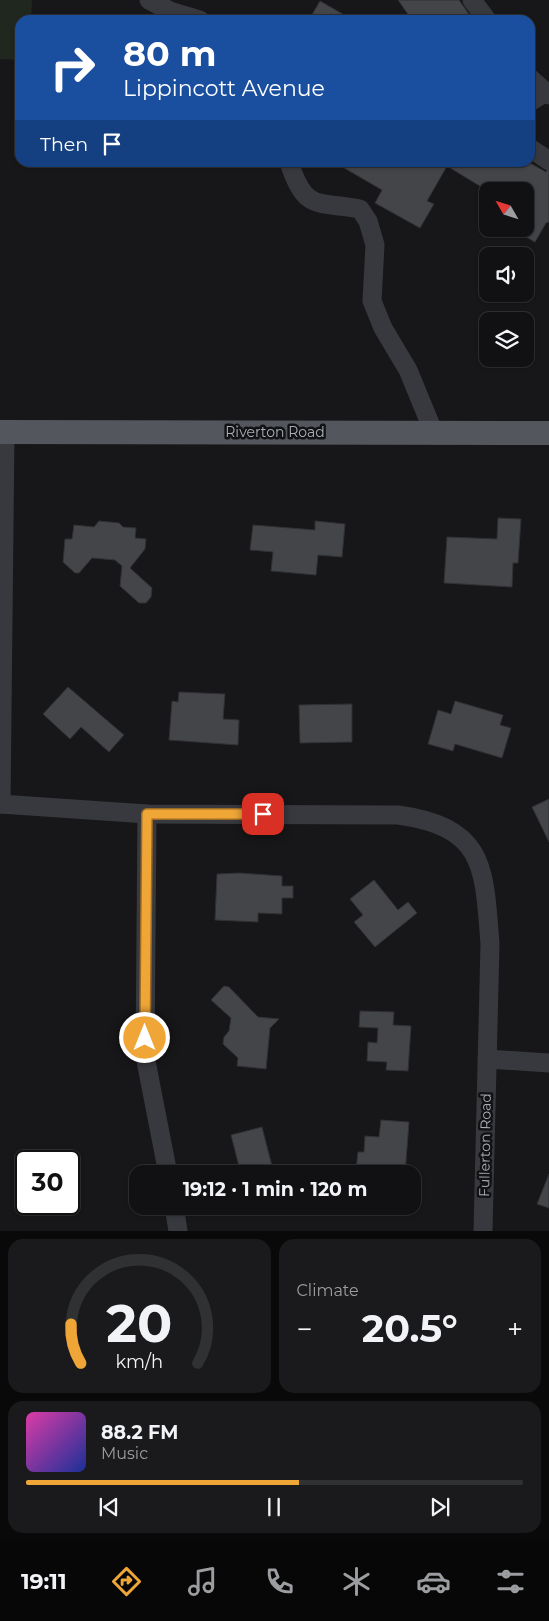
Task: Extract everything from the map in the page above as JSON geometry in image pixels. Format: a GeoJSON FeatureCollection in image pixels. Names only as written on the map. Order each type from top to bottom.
{"type":"FeatureCollection","features":[{"type":"Feature","properties":{"kind":"main road","name":"Riverton Road"},"geometry":{"type":"LineString","coordinates":[[2,432],[549,433]]}},
{"type":"Feature","properties":{"kind":"street"},"geometry":{"type":"LineString","coordinates":[[149,0],[170,11],[183,15]]}},
{"type":"Feature","properties":{"kind":"street"},"geometry":{"type":"LineString","coordinates":[[472,0],[483,15]]}},
{"type":"Feature","properties":{"kind":"street"},"geometry":{"type":"LineString","coordinates":[[535,82],[548,93],[535,100]]}},
{"type":"Feature","properties":{"kind":"street"},"geometry":{"type":"LineString","coordinates":[[535,151],[549,161]]}},
{"type":"Feature","properties":{"kind":"street"},"geometry":{"type":"LineString","coordinates":[[292,167],[299,187],[308,200],[323,206],[340,205],[360,209],[368,221],[375,245],[372,301],[383,328],[408,370],[434,433]]}},
{"type":"Feature","properties":{"kind":"street"},"geometry":{"type":"LineString","coordinates":[[0,804],[2,432]]}},
{"type":"Feature","properties":{"kind":"street","name":"Fullerton Road"},"geometry":{"type":"LineString","coordinates":[[0,804],[147,814],[398,815],[427,819],[448,828],[462,837],[474,854],[481,871],[490,944],[483,1231]]}},
{"type":"Feature","properties":{"kind":"street"},"geometry":{"type":"LineString","coordinates":[[147,814],[145,1056],[166,1165]]}},
{"type":"Feature","properties":{"kind":"street"},"geometry":{"type":"LineString","coordinates":[[487,1059],[549,1063]]}},
{"type":"Feature","properties":{"kind":"street"},"geometry":{"type":"LineString","coordinates":[[175,1215],[178,1231]]}},
{"type":"Feature","properties":{"kind":"shaded area"},"geometry":{"type":"Polygon","coordinates":[[[0,0],[32,0],[31,15],[15,15],[15,60],[0,59],[0,0]]]}},
{"type":"Feature","properties":{"kind":"building"},"geometry":{"type":"Polygon","coordinates":[[[398,0],[459,0],[470,15],[408,15],[398,0]]]}},
{"type":"Feature","properties":{"kind":"building"},"geometry":{"type":"Polygon","coordinates":[[[320,1],[344,15],[312,15],[320,1]]]}},
{"type":"Feature","properties":{"kind":"building"},"geometry":{"type":"Polygon","coordinates":[[[535,166],[546,172],[549,167],[549,222],[546,223],[535,242],[528,238],[534,238],[534,182],[479,182],[479,186],[449,167],[535,166]]]}},
{"type":"Feature","properties":{"kind":"building"},"geometry":{"type":"Polygon","coordinates":[[[343,167],[446,167],[427,201],[434,204],[420,228],[375,203],[382,190],[343,167]]]}},
{"type":"Feature","properties":{"kind":"building"},"geometry":{"type":"Polygon","coordinates":[[[498,518],[521,519],[518,563],[513,563],[512,587],[444,583],[447,537],[497,539],[498,518]]]}},
{"type":"Feature","properties":{"kind":"building"},"geometry":{"type":"Polygon","coordinates":[[[99,521],[119,523],[123,527],[136,528],[135,538],[146,539],[145,549],[130,568],[152,588],[151,597],[146,603],[139,603],[120,586],[122,566],[115,560],[92,558],[79,573],[75,573],[63,562],[65,539],[72,539],[74,525],[94,527],[99,521]]]}},
{"type":"Feature","properties":{"kind":"building"},"geometry":{"type":"Polygon","coordinates":[[[315,521],[345,524],[342,557],[318,555],[316,575],[271,571],[273,552],[250,550],[253,525],[315,530],[315,521]]]}},
{"type":"Feature","properties":{"kind":"building"},"geometry":{"type":"Polygon","coordinates":[[[68,687],[124,735],[109,752],[81,727],[70,739],[43,714],[68,687]]]}},
{"type":"Feature","properties":{"kind":"building"},"geometry":{"type":"Polygon","coordinates":[[[179,692],[225,694],[223,719],[239,720],[238,745],[169,740],[172,701],[178,702],[179,692]]]}},
{"type":"Feature","properties":{"kind":"building"},"geometry":{"type":"Polygon","coordinates":[[[455,701],[503,715],[500,725],[511,728],[502,758],[455,744],[453,751],[428,744],[438,710],[451,714],[455,701]]]}},
{"type":"Feature","properties":{"kind":"building"},"geometry":{"type":"Polygon","coordinates":[[[352,704],[352,742],[300,743],[299,705],[352,704]]]}},
{"type":"Feature","properties":{"kind":"building"},"geometry":{"type":"Polygon","coordinates":[[[549,799],[549,842],[532,807],[549,799]]]}},
{"type":"Feature","properties":{"kind":"building"},"geometry":{"type":"Polygon","coordinates":[[[239,873],[282,876],[282,886],[293,886],[293,898],[282,898],[282,914],[258,913],[258,922],[215,920],[217,874],[239,873]]]}},
{"type":"Feature","properties":{"kind":"building"},"geometry":{"type":"Polygon","coordinates":[[[374,880],[398,910],[408,902],[417,913],[375,947],[354,922],[363,915],[350,899],[374,880]]]}},
{"type":"Feature","properties":{"kind":"building"},"geometry":{"type":"Polygon","coordinates":[[[224,986],[229,987],[258,1017],[279,1019],[270,1028],[266,1069],[237,1066],[238,1058],[223,1044],[224,1037],[229,1031],[231,1018],[211,1000],[224,986]]]}},
{"type":"Feature","properties":{"kind":"building"},"geometry":{"type":"Polygon","coordinates":[[[360,1011],[394,1012],[393,1025],[411,1026],[408,1071],[386,1070],[387,1062],[367,1061],[368,1042],[377,1043],[378,1028],[359,1027],[360,1011]]]}},
{"type":"Feature","properties":{"kind":"building"},"geometry":{"type":"Polygon","coordinates":[[[381,1120],[409,1122],[406,1165],[357,1165],[358,1152],[364,1152],[365,1136],[379,1137],[381,1120]]]}},
{"type":"Feature","properties":{"kind":"building"},"geometry":{"type":"Polygon","coordinates":[[[262,1127],[272,1165],[239,1165],[231,1135],[262,1127]]]}},
{"type":"Feature","properties":{"kind":"building"},"geometry":{"type":"Polygon","coordinates":[[[549,1174],[549,1208],[537,1204],[549,1174]]]}},
{"type":"Feature","properties":{"kind":"route"},"geometry":{"type":"LineString","coordinates":[[145,1038],[147,814],[263,814]]}}]}
